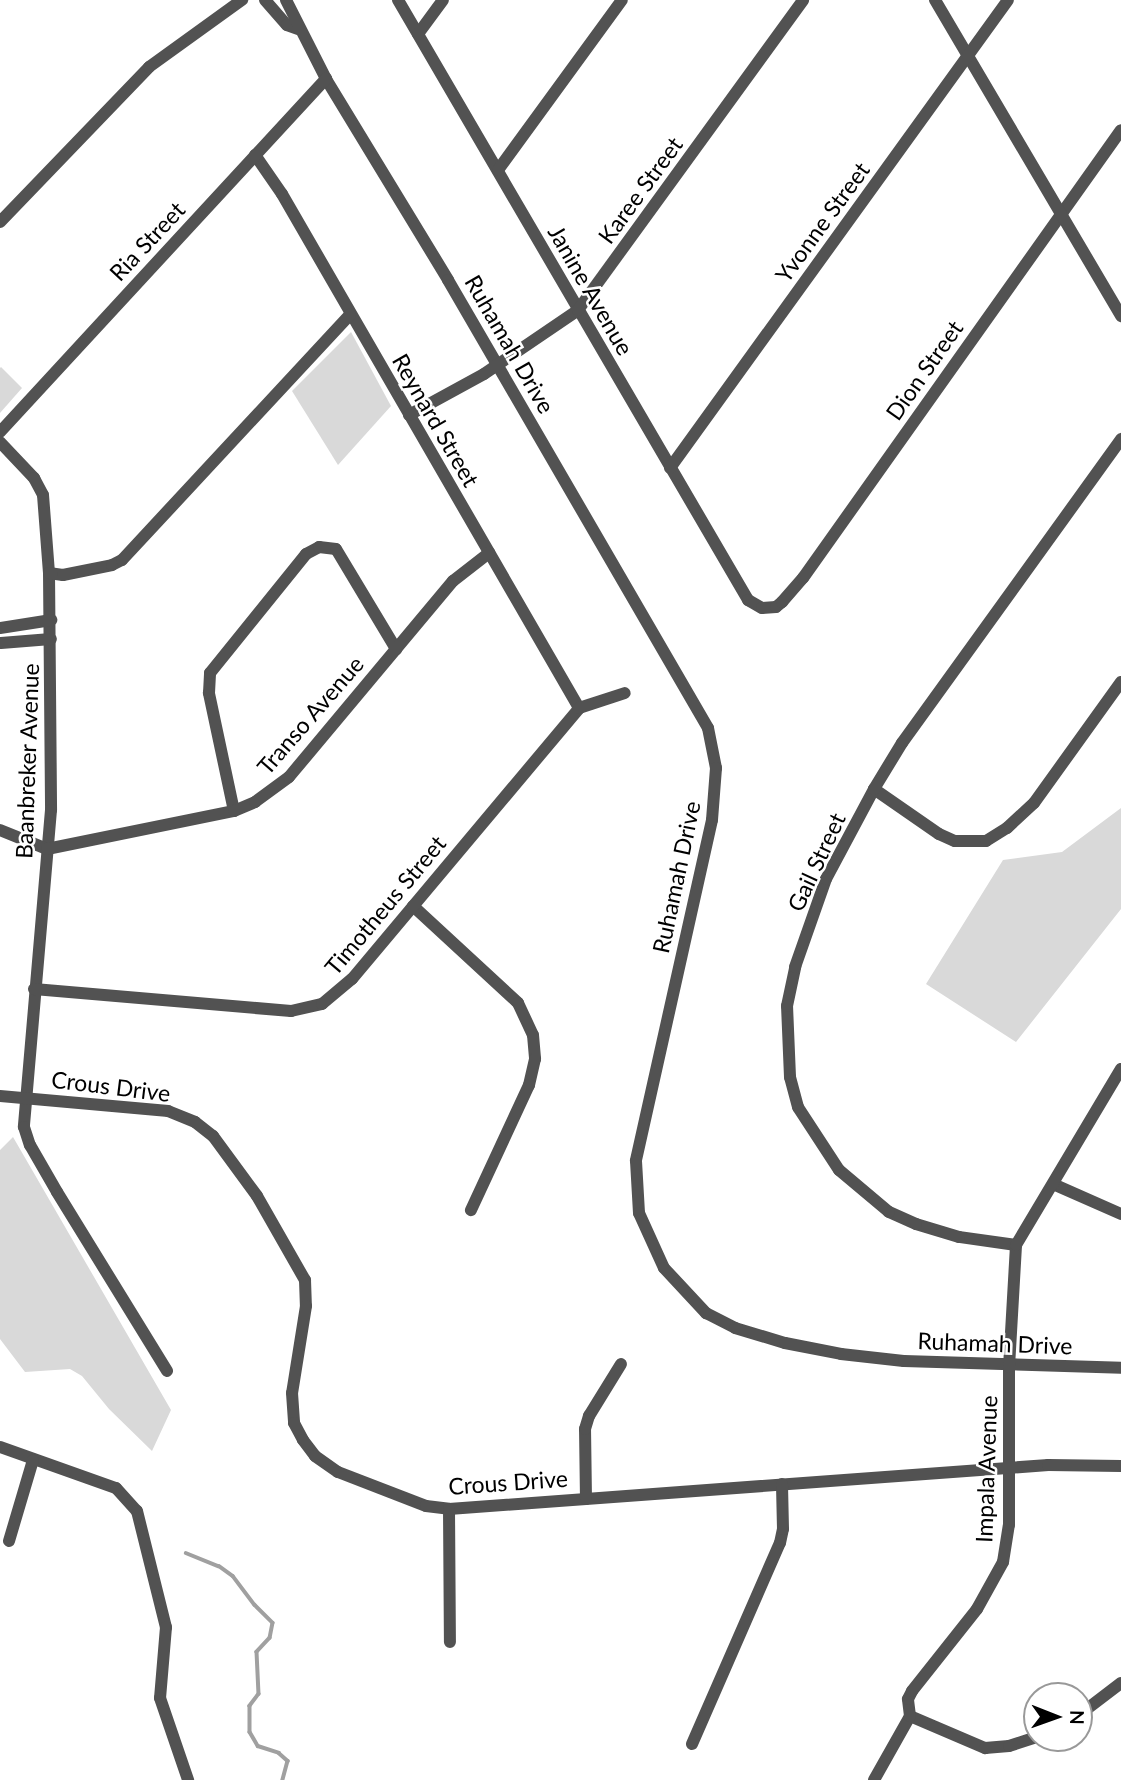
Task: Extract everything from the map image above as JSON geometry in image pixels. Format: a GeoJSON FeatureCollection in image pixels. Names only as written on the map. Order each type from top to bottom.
{"type":"FeatureCollection","features":[{"type":"Feature","properties":{"kind":"street"},"geometry":{"type":"LineString","coordinates":[[0,222],[149,67],[187,37],[242,0]]}},
{"type":"Feature","properties":{"kind":"street","name":"Ruhamah Drive"},"geometry":{"type":"LineString","coordinates":[[265,0],[287,25],[298,29]]}},
{"type":"Feature","properties":{"kind":"street","name":"Ruhamah Drive"},"geometry":{"type":"LineString","coordinates":[[286,0],[296,16],[298,29],[326,79],[696,704],[713,747],[716,768],[712,820],[636,1161],[639,1213],[670,1277],[706,1313],[763,1338],[841,1354],[1009,1367],[1121,1368]]}},
{"type":"Feature","properties":{"kind":"street","name":"Janine Avenue"},"geometry":{"type":"LineString","coordinates":[[398,0],[748,600]]}},
{"type":"Feature","properties":{"kind":"street"},"geometry":{"type":"LineString","coordinates":[[418,34],[443,0]]}},
{"type":"Feature","properties":{"kind":"street"},"geometry":{"type":"LineString","coordinates":[[498,170],[622,0]]}},
{"type":"Feature","properties":{"kind":"street","name":"Karee Street"},"geometry":{"type":"LineString","coordinates":[[409,415],[496,365],[578,310],[803,0]]}},
{"type":"Feature","properties":{"kind":"street"},"geometry":{"type":"LineString","coordinates":[[935,0],[1121,316]]}},
{"type":"Feature","properties":{"kind":"street","name":"Yvonne Street"},"geometry":{"type":"LineString","coordinates":[[670,468],[1008,0]]}},
{"type":"Feature","properties":{"kind":"street","name":"Ria Street"},"geometry":{"type":"LineString","coordinates":[[0,432],[326,79]]}},
{"type":"Feature","properties":{"kind":"street","name":"Dion Street"},"geometry":{"type":"LineString","coordinates":[[748,600],[762,608],[776,607],[803,578],[1121,130]]}},
{"type":"Feature","properties":{"kind":"street","name":"Reynard Street"},"geometry":{"type":"LineString","coordinates":[[255,155],[282,194],[579,708]]}},
{"type":"Feature","properties":{"kind":"street"},"geometry":{"type":"LineString","coordinates":[[50,573],[63,575],[122,560],[350,315]]}},
{"type":"Feature","properties":{"kind":"street","name":"Gail Street"},"geometry":{"type":"LineString","coordinates":[[1016,1245],[959,1237],[889,1212],[839,1170],[799,1107],[790,1077],[787,1043],[790,987],[827,879],[874,789],[902,743],[1121,439]]}},
{"type":"Feature","properties":{"kind":"street","name":"Baanbreker Avenue"},"geometry":{"type":"LineString","coordinates":[[0,442],[34,478],[44,495],[50,573],[51,810],[27,1098],[23,1117],[30,1145],[167,1371]]}},
{"type":"Feature","properties":{"kind":"street"},"geometry":{"type":"LineString","coordinates":[[234,811],[209,693],[210,673],[306,554],[319,547],[336,550],[396,649]]}},
{"type":"Feature","properties":{"kind":"street","name":"Transo Avenue"},"geometry":{"type":"LineString","coordinates":[[47,849],[234,811],[271,793],[289,776],[453,581],[489,553]]}},
{"type":"Feature","properties":{"kind":"street"},"geometry":{"type":"LineString","coordinates":[[51,620],[0,628],[1,643],[51,639]]}},
{"type":"Feature","properties":{"kind":"street"},"geometry":{"type":"LineString","coordinates":[[874,789],[939,835],[955,841],[986,841],[1007,828],[1034,803],[1121,682]]}},
{"type":"Feature","properties":{"kind":"street"},"geometry":{"type":"LineString","coordinates":[[579,708],[625,693]]}},
{"type":"Feature","properties":{"kind":"street","name":"Timotheus Street"},"geometry":{"type":"LineString","coordinates":[[34,989],[290,1011],[305,1009],[335,995],[579,708]]}},
{"type":"Feature","properties":{"kind":"street"},"geometry":{"type":"LineString","coordinates":[[0,830],[47,849]]}},
{"type":"Feature","properties":{"kind":"street"},"geometry":{"type":"LineString","coordinates":[[412,906],[518,1003],[533,1035],[535,1059],[529,1085],[471,1210]]}},
{"type":"Feature","properties":{"kind":"street"},"geometry":{"type":"LineString","coordinates":[[1016,1245],[1121,1069]]}},
{"type":"Feature","properties":{"kind":"street","name":"Crous Drive"},"geometry":{"type":"LineString","coordinates":[[0,1096],[169,1111],[195,1122],[213,1136],[257,1196],[305,1280],[306,1306],[292,1393],[295,1423],[303,1440],[315,1456],[338,1472],[426,1506],[449,1509],[1010,1468],[1121,1466]]}},
{"type":"Feature","properties":{"kind":"street"},"geometry":{"type":"LineString","coordinates":[[1053,1184],[1121,1214]]}},
{"type":"Feature","properties":{"kind":"street","name":"Impala Avenue"},"geometry":{"type":"LineString","coordinates":[[874,1780],[911,1716],[908,1699],[912,1691],[976,1609],[1003,1562],[1009,1525],[1009,1367],[1016,1245]]}},
{"type":"Feature","properties":{"kind":"street"},"geometry":{"type":"LineString","coordinates":[[586,1499],[585,1429],[589,1416],[621,1364]]}},
{"type":"Feature","properties":{"kind":"street"},"geometry":{"type":"LineString","coordinates":[[0,1447],[116,1488],[137,1511],[166,1627],[160,1698],[188,1780]]}},
{"type":"Feature","properties":{"kind":"street"},"geometry":{"type":"LineString","coordinates":[[9,1541],[33,1460]]}},
{"type":"Feature","properties":{"kind":"street"},"geometry":{"type":"LineString","coordinates":[[692,1744],[780,1543],[783,1529],[782,1484]]}},
{"type":"Feature","properties":{"kind":"street"},"geometry":{"type":"LineString","coordinates":[[449,1509],[450,1642]]}},
{"type":"Feature","properties":{"kind":"street"},"geometry":{"type":"LineString","coordinates":[[1093,1704],[1121,1683]]}},
{"type":"Feature","properties":{"kind":"street"},"geometry":{"type":"LineString","coordinates":[[911,1716],[985,1748],[1023,1742]]}},
{"type":"Feature","properties":{"kind":"shaded area"},"geometry":{"type":"Polygon","coordinates":[[[351,332],[391,406],[338,465],[292,391],[351,332]]]}},
{"type":"Feature","properties":{"kind":"shaded area"},"geometry":{"type":"Polygon","coordinates":[[[0,368],[22,388],[0,413],[0,368]]]}},
{"type":"Feature","properties":{"kind":"shaded area"},"geometry":{"type":"Polygon","coordinates":[[[1121,808],[1121,909],[1016,1042],[926,984],[1003,860],[1062,852],[1121,808]]]}},
{"type":"Feature","properties":{"kind":"shaded area"},"geometry":{"type":"Polygon","coordinates":[[[13,1137],[171,1410],[152,1451],[109,1409],[82,1376],[70,1369],[25,1372],[0,1339],[0,1150],[13,1137]]]}},
{"type":"Feature","properties":{"kind":"waterway"},"geometry":{"type":"LineString","coordinates":[[186,1553],[219,1566],[233,1576],[273,1623],[270,1638],[257,1652],[259,1694],[250,1706],[250,1732],[258,1746],[279,1753],[288,1761],[283,1780]]}}]}
